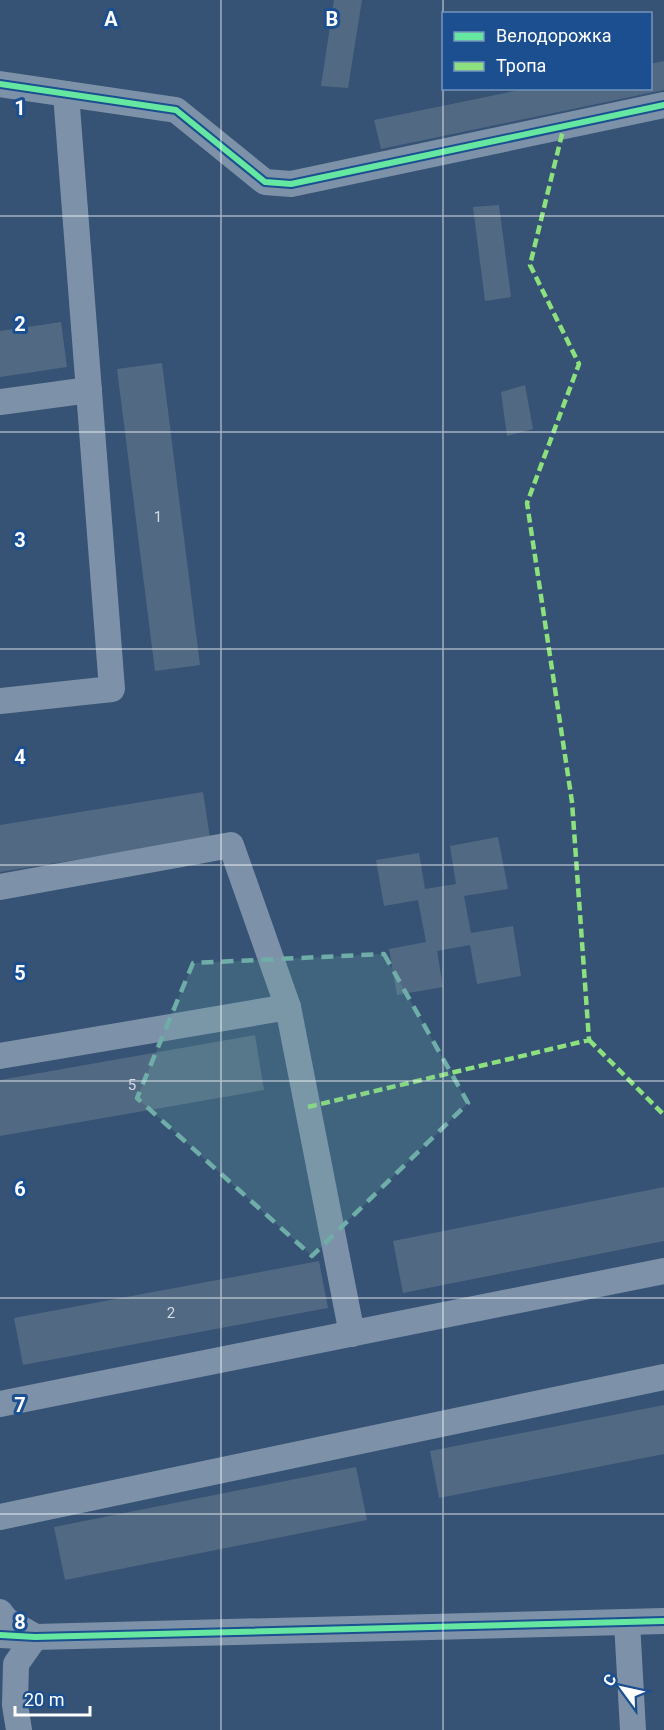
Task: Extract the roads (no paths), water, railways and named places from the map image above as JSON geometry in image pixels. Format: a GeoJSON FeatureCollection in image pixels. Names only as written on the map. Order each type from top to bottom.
{"type":"FeatureCollection","features":[{"type":"Feature","properties":{"kind":"street"},"geometry":{"type":"LineString","coordinates":[[0,84],[176,110],[264,182],[291,184],[664,105]]}},
{"type":"Feature","properties":{"kind":"street"},"geometry":{"type":"LineString","coordinates":[[0,701],[112,689],[66,94]]}},
{"type":"Feature","properties":{"kind":"street"},"geometry":{"type":"LineString","coordinates":[[0,402],[89,390]]}},
{"type":"Feature","properties":{"kind":"street"},"geometry":{"type":"LineString","coordinates":[[0,887],[231,845],[288,1007],[352,1334]]}},
{"type":"Feature","properties":{"kind":"street"},"geometry":{"type":"LineString","coordinates":[[0,1056],[288,1007]]}},
{"type":"Feature","properties":{"kind":"street"},"geometry":{"type":"LineString","coordinates":[[0,1404],[664,1271]]}},
{"type":"Feature","properties":{"kind":"street"},"geometry":{"type":"LineString","coordinates":[[0,1517],[664,1377]]}},
{"type":"Feature","properties":{"kind":"street"},"geometry":{"type":"LineString","coordinates":[[0,1612],[6,1620],[35,1637]]}},
{"type":"Feature","properties":{"kind":"street"},"geometry":{"type":"LineString","coordinates":[[0,1635],[35,1637],[664,1621]]}},
{"type":"Feature","properties":{"kind":"street"},"geometry":{"type":"LineString","coordinates":[[627,1622],[633,1730]]}},
{"type":"Feature","properties":{"kind":"street"},"geometry":{"type":"LineString","coordinates":[[19,1730],[15,1705],[16,1664],[35,1637]]}}]}
